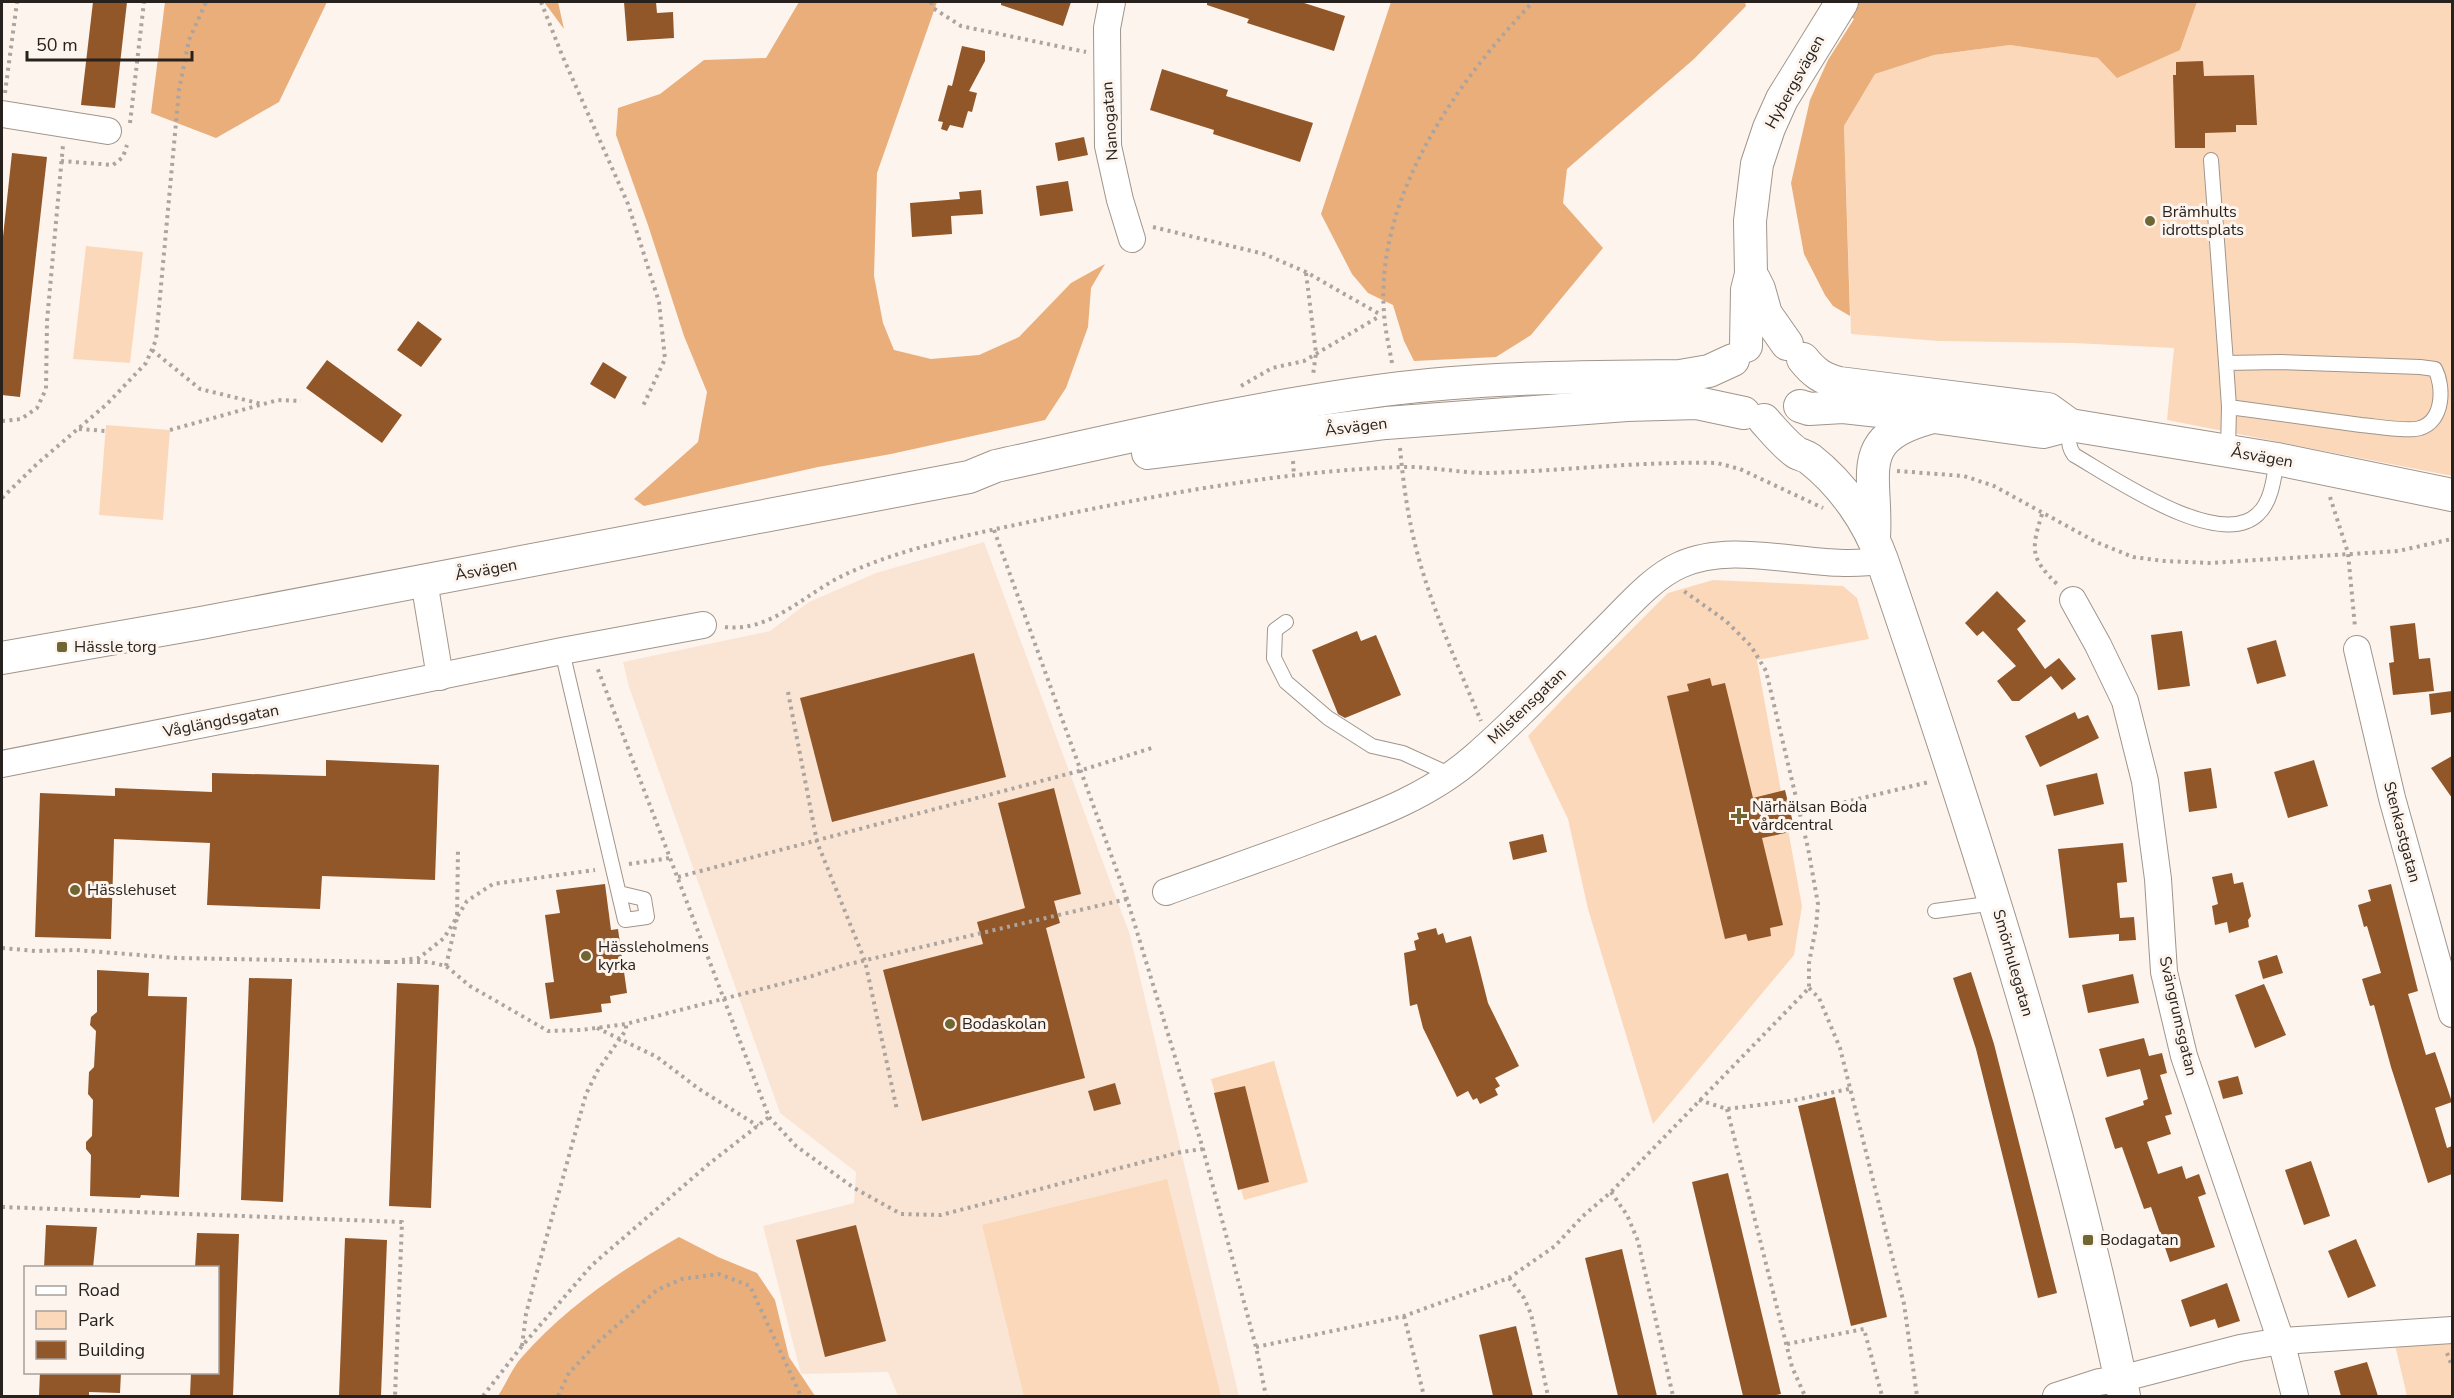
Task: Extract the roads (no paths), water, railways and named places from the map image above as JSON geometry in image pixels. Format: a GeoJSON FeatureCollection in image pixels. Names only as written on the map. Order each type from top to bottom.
{"type":"FeatureCollection","features":[{"type":"Feature","properties":{"kind":"street","name":"Nanogatan"},"geometry":{"type":"LineString","coordinates":[[1112,2],[1107,28],[1108,147],[1129,229]]}},
{"type":"Feature","properties":{"kind":"street","name":"Hybergsvägen"},"geometry":{"type":"LineString","coordinates":[[1740,353],[1751,274],[1749,243],[1757,164],[1782,99],[1832,5]]}},
{"type":"Feature","properties":{"kind":"street"},"geometry":{"type":"LineString","coordinates":[[2,114],[121,135]]}},
{"type":"Feature","properties":{"kind":"street","name":"Hybergsvägen"},"geometry":{"type":"LineString","coordinates":[[1751,274],[1759,288],[1766,314],[1795,352]]}},
{"type":"Feature","properties":{"kind":"street"},"geometry":{"type":"LineString","coordinates":[[1764,340],[1795,352],[1808,372],[1808,386],[1799,407],[1785,417],[1754,416],[1735,404],[1729,392],[1728,373],[1740,353],[1764,340]]}},
{"type":"Feature","properties":{"kind":"street","name":"Åsvägen"},"geometry":{"type":"LineString","coordinates":[[1795,352],[1812,371],[1824,379],[1839,383],[2048,409],[2070,425]]}},
{"type":"Feature","properties":{"kind":"street","name":"Åsvägen"},"geometry":{"type":"LineString","coordinates":[[2,657],[201,623],[969,477],[996,466],[1221,418],[1340,396],[1494,378],[1680,376],[1709,371],[1740,353]]}},
{"type":"Feature","properties":{"kind":"street","name":"Åsvägen"},"geometry":{"type":"LineString","coordinates":[[969,477],[996,480],[1133,455],[1386,423],[1672,403],[1696,403],[1754,416]]}},
{"type":"Feature","properties":{"kind":"street"},"geometry":{"type":"LineString","coordinates":[[1799,407],[1809,458]]}},
{"type":"Feature","properties":{"kind":"street","name":"Åsvägen"},"geometry":{"type":"LineString","coordinates":[[1799,407],[1809,409],[1843,407],[2043,432],[2070,425],[2277,459],[2452,495]]}},
{"type":"Feature","properties":{"kind":"street","name":"Smörhulegatan"},"geometry":{"type":"LineString","coordinates":[[1754,416],[1797,452],[1809,458],[1841,490],[1857,510],[1878,549],[1948,754],[2042,1064],[2083,1221],[2122,1388]]}},
{"type":"Feature","properties":{"kind":"street","name":"Smörhulegatan"},"geometry":{"type":"LineString","coordinates":[[1878,549],[1873,471],[1878,447],[1885,438],[1909,424],[1934,417]]}},
{"type":"Feature","properties":{"kind":"street","name":"Milstensgatan"},"geometry":{"type":"LineString","coordinates":[[1166,892],[1390,810],[1451,776],[1551,685],[1639,596],[1679,565],[1700,558],[1738,555],[1863,564],[1878,549]]}},
{"type":"Feature","properties":{"kind":"street"},"geometry":{"type":"LineString","coordinates":[[424,581],[440,677]]}},
{"type":"Feature","properties":{"kind":"street","name":"Svängrumsgatan"},"geometry":{"type":"LineString","coordinates":[[2073,600],[2125,701],[2145,781],[2158,879],[2164,972],[2184,1056],[2281,1341],[2295,1396]]}},
{"type":"Feature","properties":{"kind":"street","name":"Våglängdsgatan"},"geometry":{"type":"LineString","coordinates":[[2,764],[562,651],[703,625]]}},
{"type":"Feature","properties":{"kind":"street","name":"Stenkastgatan"},"geometry":{"type":"LineString","coordinates":[[2357,649],[2392,798],[2452,1014]]}},
{"type":"Feature","properties":{"kind":"street"},"geometry":{"type":"LineString","coordinates":[[2056,1396],[2099,1382],[2122,1388],[2240,1348],[2281,1341],[2452,1330]]}},
{"type":"Feature","properties":{"kind":"lane"},"geometry":{"type":"LineString","coordinates":[[2211,160],[2229,407],[2228,451]]}},
{"type":"Feature","properties":{"kind":"lane"},"geometry":{"type":"LineString","coordinates":[[2226,363],[2280,362],[2420,367],[2435,369],[2440,379],[2441,400],[2435,417],[2421,428],[2385,428],[2229,407]]}},
{"type":"Feature","properties":{"kind":"lane"},"geometry":{"type":"LineString","coordinates":[[2070,425],[2069,448],[2074,456],[2150,500],[2211,524],[2245,521],[2257,515],[2266,503],[2277,459]]}},
{"type":"Feature","properties":{"kind":"lane"},"geometry":{"type":"LineString","coordinates":[[1286,622],[1275,630],[1274,639],[1274,657],[1286,682],[1328,718],[1356,737],[1372,746],[1403,753],[1451,776]]}},
{"type":"Feature","properties":{"kind":"lane"},"geometry":{"type":"LineString","coordinates":[[562,651],[619,893]]}},
{"type":"Feature","properties":{"kind":"lane"},"geometry":{"type":"LineString","coordinates":[[1935,911],[1995,903]]}},
{"type":"Feature","properties":{"kind":"place","name":"Brämhults idrottsplats"},"geometry":{"type":"Point","coordinates":[2150,221]}},
{"type":"Feature","properties":{"kind":"place","name":"Hässle torg"},"geometry":{"type":"Point","coordinates":[62,647]}},
{"type":"Feature","properties":{"kind":"place","name":"Närhälsan Boda vårdcentral"},"geometry":{"type":"Point","coordinates":[1739,816]}},
{"type":"Feature","properties":{"kind":"place","name":"Hässlehuset"},"geometry":{"type":"Point","coordinates":[75,890]}},
{"type":"Feature","properties":{"kind":"place","name":"Hässleholmens kyrka"},"geometry":{"type":"Point","coordinates":[586,956]}},
{"type":"Feature","properties":{"kind":"place","name":"Bodaskolan"},"geometry":{"type":"Point","coordinates":[950,1024]}},
{"type":"Feature","properties":{"kind":"place","name":"Bodagatan"},"geometry":{"type":"Point","coordinates":[2088,1240]}}]}
